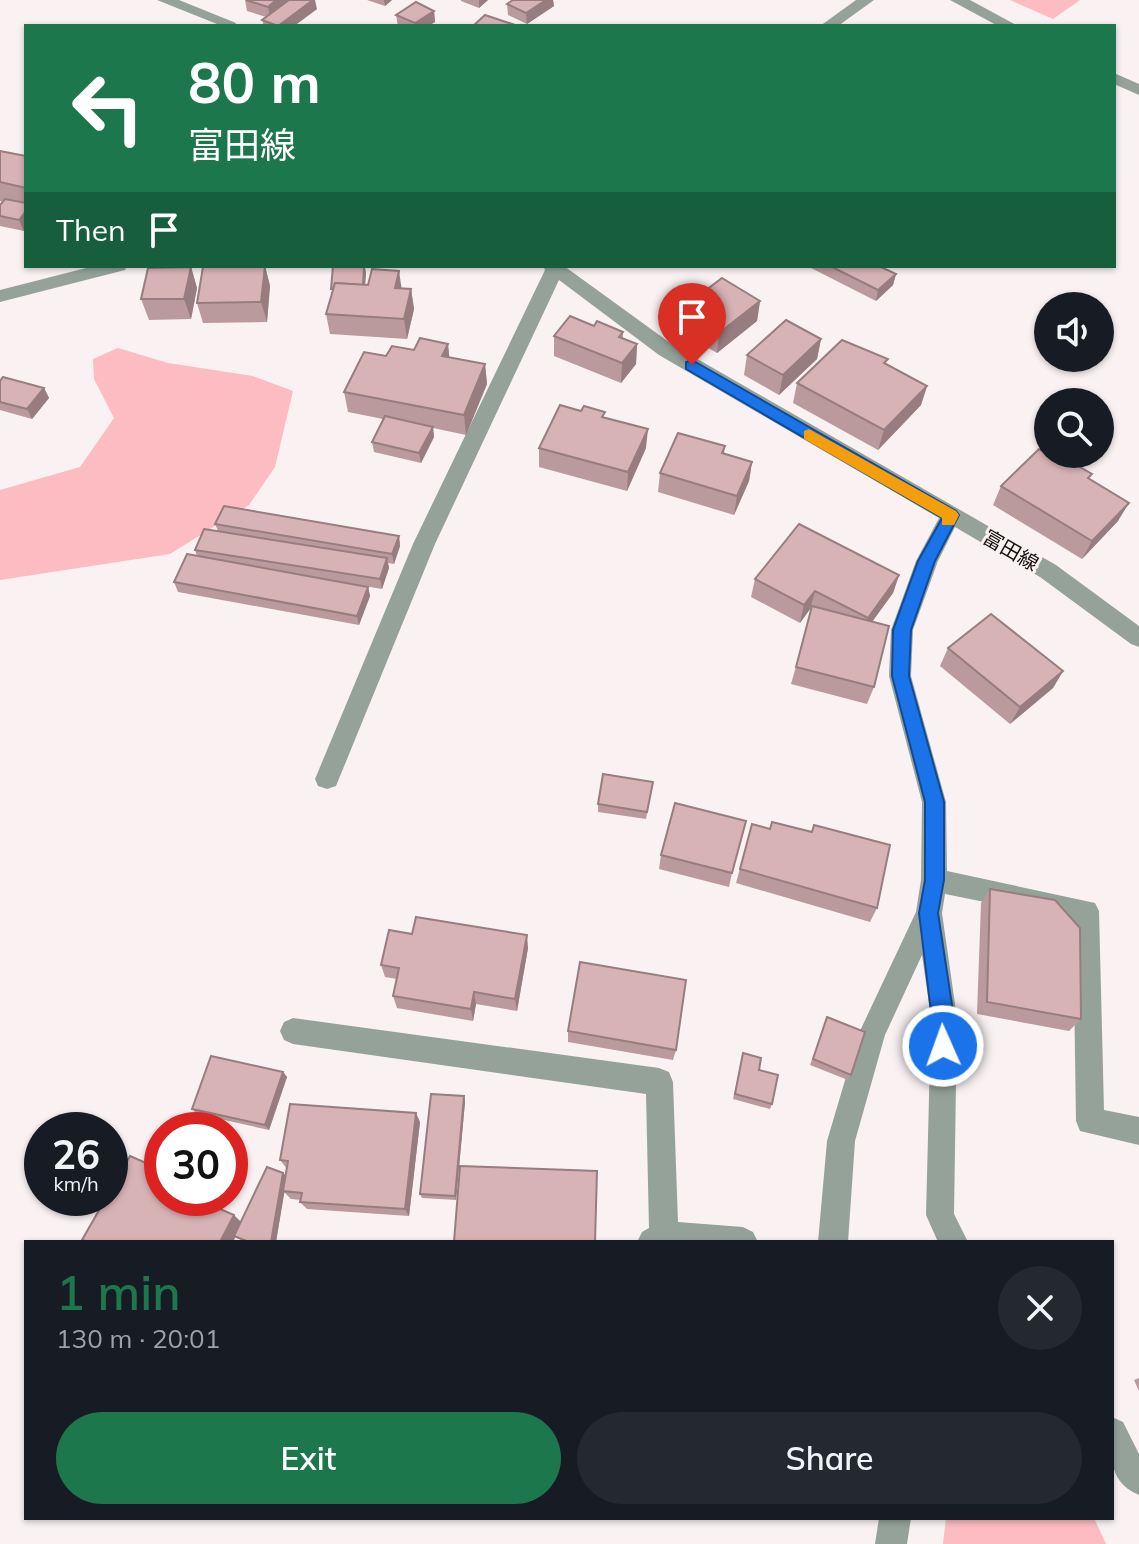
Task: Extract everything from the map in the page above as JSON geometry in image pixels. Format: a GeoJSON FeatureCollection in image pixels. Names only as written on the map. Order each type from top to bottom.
{"type":"FeatureCollection","features":[{"type":"Feature","properties":{"kind":"street"},"geometry":{"type":"LineString","coordinates":[[165,0],[228,23]]}},
{"type":"Feature","properties":{"kind":"street"},"geometry":{"type":"LineString","coordinates":[[831,24],[866,0]]}},
{"type":"Feature","properties":{"kind":"street"},"geometry":{"type":"LineString","coordinates":[[958,0],[1006,24]]}},
{"type":"Feature","properties":{"kind":"street"},"geometry":{"type":"LineString","coordinates":[[1116,79],[1139,90]]}},
{"type":"Feature","properties":{"kind":"street"},"geometry":{"type":"LineString","coordinates":[[0,296],[110,268]]}},
{"type":"Feature","properties":{"kind":"street"},"geometry":{"type":"LineString","coordinates":[[327,779],[424,544],[554,268]]}},
{"type":"Feature","properties":{"kind":"street","name":"富田線"},"geometry":{"type":"LineString","coordinates":[[555,268],[666,350],[1048,571],[1139,638]]}},
{"type":"Feature","properties":{"kind":"street"},"geometry":{"type":"LineString","coordinates":[[951,515],[927,561],[902,630],[900,676],[934,802],[934,880],[929,913],[944,1018],[940,1215],[952,1240]]}},
{"type":"Feature","properties":{"kind":"street"},"geometry":{"type":"LineString","coordinates":[[934,880],[1086,911],[1090,1121],[1139,1131]]}},
{"type":"Feature","properties":{"kind":"street"},"geometry":{"type":"LineString","coordinates":[[833,1240],[841,1141],[872,1033],[929,913]]}},
{"type":"Feature","properties":{"kind":"street"},"geometry":{"type":"LineString","coordinates":[[293,1031],[659,1082],[658,1239],[686,1240]]}},
{"type":"Feature","properties":{"kind":"street"},"geometry":{"type":"LineString","coordinates":[[1114,1437],[1132,1474],[1139,1479]]}},
{"type":"Feature","properties":{"kind":"street"},"geometry":{"type":"LineString","coordinates":[[891,1544],[895,1520]]}},
{"type":"Feature","properties":{"kind":"shaded area"},"geometry":{"type":"Polygon","coordinates":[[[1010,0],[1080,0],[1053,19],[1010,0]]]}},
{"type":"Feature","properties":{"kind":"shaded area"},"geometry":{"type":"Polygon","coordinates":[[[118,348],[168,363],[253,376],[293,391],[275,467],[249,505],[170,554],[0,580],[0,490],[80,467],[114,418],[94,379],[93,359],[118,348]]]}},
{"type":"Feature","properties":{"kind":"shaded area"},"geometry":{"type":"Polygon","coordinates":[[[946,1520],[1095,1520],[1106,1544],[943,1544],[946,1520]]]}},
{"type":"Feature","properties":{"kind":"building"},"geometry":{"type":"Polygon","coordinates":[[[246,0],[276,0],[268,7],[246,0]]]}},
{"type":"Feature","properties":{"kind":"building"},"geometry":{"type":"Polygon","coordinates":[[[289,0],[313,0],[281,24],[262,20],[289,0]]]}},
{"type":"Feature","properties":{"kind":"building"},"geometry":{"type":"Polygon","coordinates":[[[513,0],[546,0],[526,13],[507,4],[513,0]]]}},
{"type":"Feature","properties":{"kind":"building"},"geometry":{"type":"Polygon","coordinates":[[[416,2],[434,11],[415,23],[396,15],[416,2]]]}},
{"type":"Feature","properties":{"kind":"building"},"geometry":{"type":"Polygon","coordinates":[[[485,15],[512,24],[475,24],[485,15]]]}},
{"type":"Feature","properties":{"kind":"building"},"geometry":{"type":"Polygon","coordinates":[[[0,151],[24,156],[24,188],[0,182],[0,151]]]}},
{"type":"Feature","properties":{"kind":"building"},"geometry":{"type":"Polygon","coordinates":[[[5,199],[24,203],[24,214],[19,220],[0,216],[0,205],[5,199]]]}},
{"type":"Feature","properties":{"kind":"building"},"geometry":{"type":"Polygon","coordinates":[[[148,268],[191,268],[184,299],[141,299],[148,268]]]}},
{"type":"Feature","properties":{"kind":"building"},"geometry":{"type":"Polygon","coordinates":[[[203,268],[265,268],[261,302],[197,303],[203,268]]]}},
{"type":"Feature","properties":{"kind":"building"},"geometry":{"type":"Polygon","coordinates":[[[333,268],[364,268],[363,285],[335,283],[331,289],[333,268]]]}},
{"type":"Feature","properties":{"kind":"building"},"geometry":{"type":"Polygon","coordinates":[[[834,268],[883,268],[896,274],[878,290],[834,268]]]}},
{"type":"Feature","properties":{"kind":"building"},"geometry":{"type":"Polygon","coordinates":[[[372,269],[399,271],[395,288],[411,289],[404,319],[326,314],[335,283],[368,285],[372,269]]]}},
{"type":"Feature","properties":{"kind":"building"},"geometry":{"type":"Polygon","coordinates":[[[722,278],[760,301],[719,333],[680,310],[722,278]]]}},
{"type":"Feature","properties":{"kind":"building"},"geometry":{"type":"Polygon","coordinates":[[[570,316],[594,326],[597,321],[623,332],[619,337],[637,344],[622,363],[554,336],[570,316]]]}},
{"type":"Feature","properties":{"kind":"building"},"geometry":{"type":"Polygon","coordinates":[[[786,320],[821,339],[783,375],[747,355],[786,320]]]}},
{"type":"Feature","properties":{"kind":"building"},"geometry":{"type":"Polygon","coordinates":[[[420,338],[448,344],[442,356],[485,364],[464,415],[344,392],[364,352],[386,356],[392,346],[414,350],[420,338]]]}},
{"type":"Feature","properties":{"kind":"building"},"geometry":{"type":"Polygon","coordinates":[[[842,340],[888,359],[884,363],[927,386],[884,430],[797,383],[842,340]]]}},
{"type":"Feature","properties":{"kind":"building"},"geometry":{"type":"Polygon","coordinates":[[[3,377],[44,388],[27,409],[0,402],[0,381],[3,377]]]}},
{"type":"Feature","properties":{"kind":"building"},"geometry":{"type":"Polygon","coordinates":[[[560,405],[581,411],[584,406],[605,412],[602,417],[648,429],[628,472],[539,448],[560,405]]]}},
{"type":"Feature","properties":{"kind":"building"},"geometry":{"type":"Polygon","coordinates":[[[385,416],[433,427],[419,453],[372,442],[385,416]]]}},
{"type":"Feature","properties":{"kind":"building"},"geometry":{"type":"Polygon","coordinates":[[[678,433],[725,446],[722,453],[752,462],[737,496],[660,473],[678,433]]]}},
{"type":"Feature","properties":{"kind":"building"},"geometry":{"type":"Polygon","coordinates":[[[1034,454],[1034,468],[1082,468],[1092,474],[1088,478],[1129,503],[1092,541],[1001,486],[1034,454]]]}},
{"type":"Feature","properties":{"kind":"building"},"geometry":{"type":"Polygon","coordinates":[[[224,506],[399,536],[392,554],[215,524],[224,506]]]}},
{"type":"Feature","properties":{"kind":"building"},"geometry":{"type":"Polygon","coordinates":[[[799,524],[899,575],[868,618],[815,591],[804,605],[755,579],[799,524]]]}},
{"type":"Feature","properties":{"kind":"building"},"geometry":{"type":"Polygon","coordinates":[[[204,529],[387,558],[380,579],[195,550],[204,529]]]}},
{"type":"Feature","properties":{"kind":"building"},"geometry":{"type":"Polygon","coordinates":[[[187,554],[368,587],[357,616],[174,582],[187,554]]]}},
{"type":"Feature","properties":{"kind":"building"},"geometry":{"type":"Polygon","coordinates":[[[812,606],[889,626],[874,687],[796,667],[812,606]]]}},
{"type":"Feature","properties":{"kind":"building"},"geometry":{"type":"Polygon","coordinates":[[[991,614],[1063,671],[1020,707],[948,648],[991,614]]]}},
{"type":"Feature","properties":{"kind":"building"},"geometry":{"type":"Polygon","coordinates":[[[603,774],[653,782],[647,812],[598,804],[603,774]]]}},
{"type":"Feature","properties":{"kind":"building"},"geometry":{"type":"Polygon","coordinates":[[[675,803],[746,821],[732,873],[661,855],[675,803]]]}},
{"type":"Feature","properties":{"kind":"building"},"geometry":{"type":"Polygon","coordinates":[[[772,822],[812,832],[814,825],[890,845],[877,908],[740,869],[752,824],[770,829],[772,822]]]}},
{"type":"Feature","properties":{"kind":"building"},"geometry":{"type":"Polygon","coordinates":[[[990,889],[1055,900],[1080,928],[1081,1019],[987,1002],[990,889]]]}},
{"type":"Feature","properties":{"kind":"building"},"geometry":{"type":"Polygon","coordinates":[[[416,917],[527,935],[515,999],[474,992],[471,1009],[393,996],[399,968],[381,965],[389,930],[412,934],[416,917]]]}},
{"type":"Feature","properties":{"kind":"building"},"geometry":{"type":"Polygon","coordinates":[[[580,962],[686,980],[676,1050],[568,1031],[580,962]]]}},
{"type":"Feature","properties":{"kind":"building"},"geometry":{"type":"Polygon","coordinates":[[[827,1017],[865,1032],[851,1075],[813,1059],[827,1017]]]}},
{"type":"Feature","properties":{"kind":"building"},"geometry":{"type":"Polygon","coordinates":[[[743,1053],[761,1058],[759,1070],[778,1075],[772,1104],[735,1094],[743,1053]]]}},
{"type":"Feature","properties":{"kind":"building"},"geometry":{"type":"Polygon","coordinates":[[[211,1056],[283,1072],[265,1125],[248,1121],[248,1112],[192,1109],[211,1056]]]}},
{"type":"Feature","properties":{"kind":"building"},"geometry":{"type":"Polygon","coordinates":[[[431,1094],[464,1096],[455,1196],[420,1194],[431,1094]]]}},
{"type":"Feature","properties":{"kind":"building"},"geometry":{"type":"Polygon","coordinates":[[[290,1104],[416,1113],[405,1209],[300,1202],[302,1193],[283,1191],[288,1161],[280,1160],[290,1104]]]}},
{"type":"Feature","properties":{"kind":"building"},"geometry":{"type":"Polygon","coordinates":[[[130,1156],[144,1162],[144,1216],[233,1216],[221,1240],[82,1240],[96,1216],[128,1216],[130,1156]]]}},
{"type":"Feature","properties":{"kind":"building"},"geometry":{"type":"Polygon","coordinates":[[[460,1166],[597,1171],[595,1240],[454,1240],[460,1166]]]}},
{"type":"Feature","properties":{"kind":"building"},"geometry":{"type":"Polygon","coordinates":[[[267,1167],[283,1173],[271,1240],[244,1240],[234,1236],[244,1216],[248,1216],[248,1207],[267,1167]]]}},
{"type":"Feature","properties":{"kind":"slow traffic"},"geometry":{"type":"LineString","coordinates":[[809,435],[951,515],[948,521]]}},
{"type":"Feature","properties":{"kind":"route"},"geometry":{"type":"LineString","coordinates":[[692,365],[846,457],[951,515],[927,561],[902,630],[900,676],[934,802],[934,880],[929,913],[944,1018],[943,1046]]}}]}
